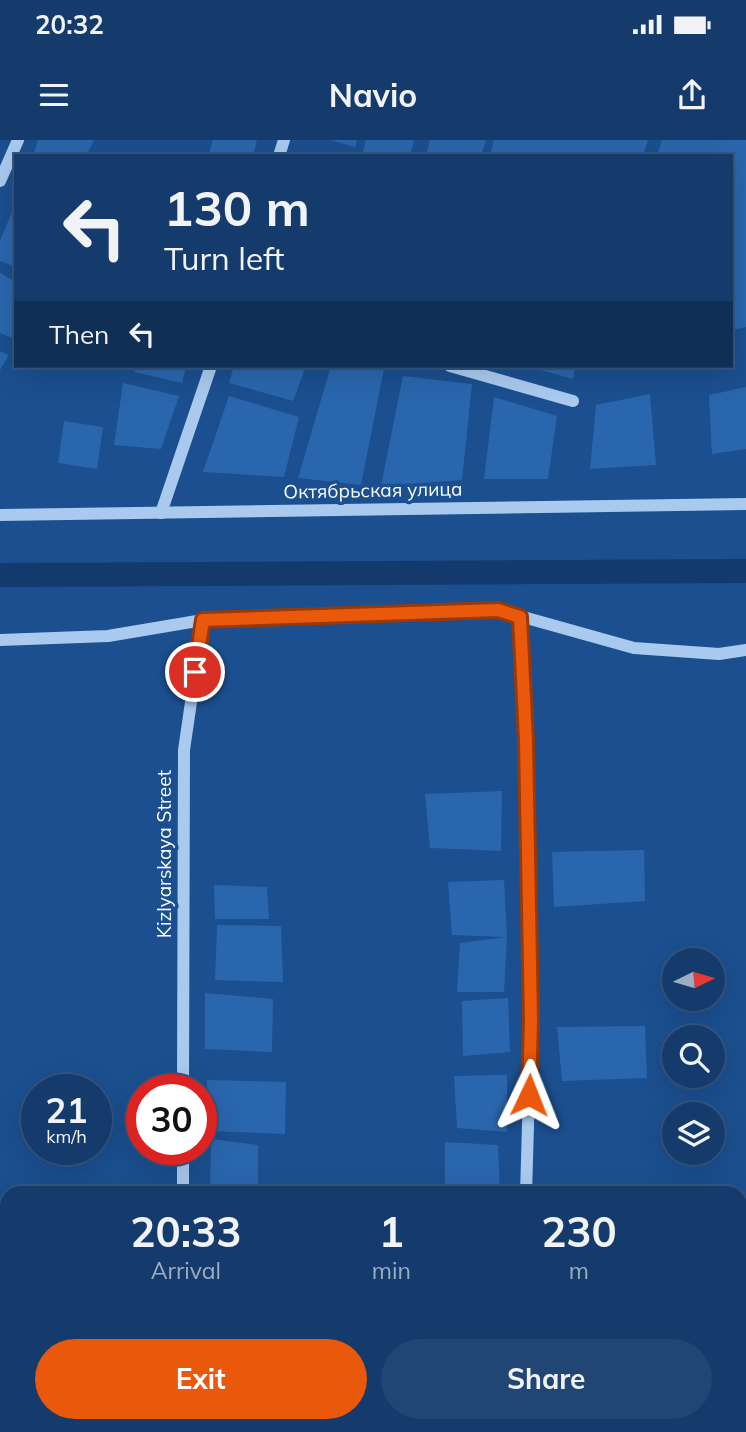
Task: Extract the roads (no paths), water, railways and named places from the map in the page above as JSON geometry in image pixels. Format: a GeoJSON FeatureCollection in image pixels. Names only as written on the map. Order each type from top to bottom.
{"type":"FeatureCollection","features":[{"type":"Feature","properties":{"kind":"street"},"geometry":{"type":"LineString","coordinates":[[0,181],[18,140]]}},
{"type":"Feature","properties":{"kind":"street"},"geometry":{"type":"LineString","coordinates":[[161,513],[210,368]]}},
{"type":"Feature","properties":{"kind":"street"},"geometry":{"type":"LineString","coordinates":[[457,368],[573,401]]}},
{"type":"Feature","properties":{"kind":"street","name":"Октябрьская улица"},"geometry":{"type":"LineString","coordinates":[[0,515],[746,504]]}},
{"type":"Feature","properties":{"kind":"street"},"geometry":{"type":"LineString","coordinates":[[0,640],[108,636],[203,620],[498,610],[634,648],[719,654],[746,650]]}},
{"type":"Feature","properties":{"kind":"street"},"geometry":{"type":"LineString","coordinates":[[520,617],[526,741],[531,1021],[526,1186]]}},
{"type":"Feature","properties":{"kind":"street","name":"Kizlyarskaya Street"},"geometry":{"type":"LineString","coordinates":[[183,1074],[184,750],[203,620]]}},
{"type":"Feature","properties":{"kind":"street"},"geometry":{"type":"LineString","coordinates":[[183,1165],[183,1186]]}},
{"type":"Feature","properties":{"kind":"waterway"},"geometry":{"type":"LineString","coordinates":[[0,575],[746,571]]}}]}
